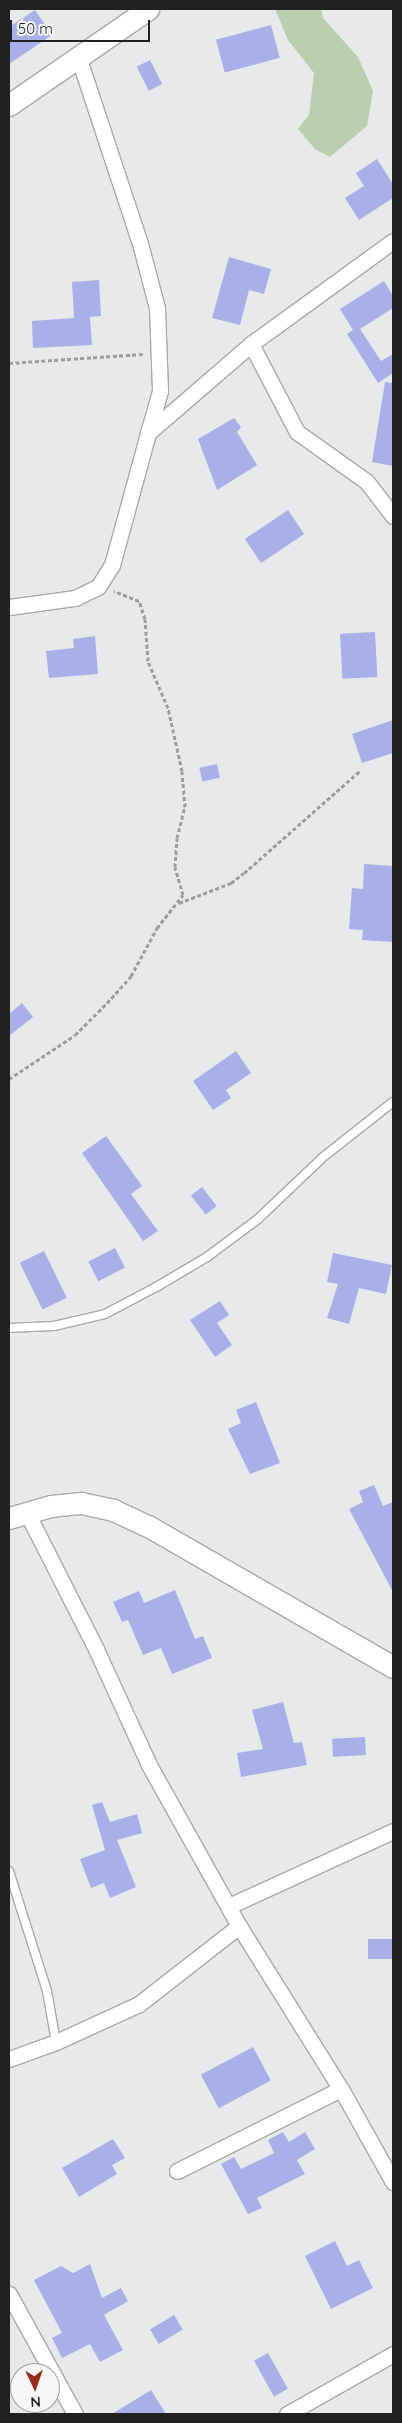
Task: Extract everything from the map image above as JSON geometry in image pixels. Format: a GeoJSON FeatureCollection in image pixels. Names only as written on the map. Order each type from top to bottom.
{"type":"FeatureCollection","features":[{"type":"Feature","properties":{"kind":"street"},"geometry":{"type":"LineString","coordinates":[[9,105],[148,9]]}},
{"type":"Feature","properties":{"kind":"street"},"geometry":{"type":"LineString","coordinates":[[9,607],[75,598],[98,587],[112,565],[160,391],[161,353],[157,308],[142,247],[78,56]]}},
{"type":"Feature","properties":{"kind":"street"},"geometry":{"type":"LineString","coordinates":[[148,433],[251,344],[393,241]]}},
{"type":"Feature","properties":{"kind":"street"},"geometry":{"type":"LineString","coordinates":[[251,344],[297,432],[367,482],[393,516]]}},
{"type":"Feature","properties":{"kind":"street"},"geometry":{"type":"LineString","coordinates":[[393,1667],[148,1526],[113,1510],[81,1503],[17,1515],[96,1649],[149,1765],[239,1926],[341,2089],[393,2182]]}},
{"type":"Feature","properties":{"kind":"street"},"geometry":{"type":"LineString","coordinates":[[229,1906],[393,1831]]}},
{"type":"Feature","properties":{"kind":"street"},"geometry":{"type":"LineString","coordinates":[[9,2059],[56,2042],[139,2004],[239,1926]]}},
{"type":"Feature","properties":{"kind":"street"},"geometry":{"type":"LineString","coordinates":[[177,2171],[341,2089]]}},
{"type":"Feature","properties":{"kind":"street"},"geometry":{"type":"LineString","coordinates":[[9,2294],[75,2414]]}},
{"type":"Feature","properties":{"kind":"street"},"geometry":{"type":"LineString","coordinates":[[287,2414],[393,2354]]}},
{"type":"Feature","properties":{"kind":"lane"},"geometry":{"type":"LineString","coordinates":[[9,1328],[54,1326],[105,1314],[158,1286],[207,1257],[258,1218],[322,1158],[393,1102]]}},
{"type":"Feature","properties":{"kind":"lane"},"geometry":{"type":"LineString","coordinates":[[9,1872],[47,1991],[56,2042]]}},
{"type":"Feature","properties":{"kind":"path"},"geometry":{"type":"LineString","coordinates":[[9,363],[161,353]]}},
{"type":"Feature","properties":{"kind":"path"},"geometry":{"type":"LineString","coordinates":[[9,1079],[75,1035],[107,1003],[131,976],[157,928],[178,903],[182,887],[176,875],[176,848],[185,808],[182,771],[168,708],[148,661],[146,624],[139,601],[98,587]]}},
{"type":"Feature","properties":{"kind":"path"},"geometry":{"type":"LineString","coordinates":[[178,903],[231,882],[244,873],[361,770]]}},
{"type":"Feature","properties":{"kind":"green space"},"geometry":{"type":"Polygon","coordinates":[[[275,9],[321,9],[323,18],[358,57],[373,91],[367,126],[330,157],[315,149],[298,129],[309,115],[314,73],[288,40],[275,9]]]}},
{"type":"Feature","properties":{"kind":"building"},"geometry":{"type":"Polygon","coordinates":[[[35,10],[52,35],[9,64],[9,27],[35,10]]]}},
{"type":"Feature","properties":{"kind":"building"},"geometry":{"type":"Polygon","coordinates":[[[271,25],[280,58],[225,73],[216,40],[271,25]]]}},
{"type":"Feature","properties":{"kind":"building"},"geometry":{"type":"Polygon","coordinates":[[[150,60],[162,84],[149,91],[137,67],[150,60]]]}},
{"type":"Feature","properties":{"kind":"building"},"geometry":{"type":"Polygon","coordinates":[[[377,159],[393,184],[393,198],[359,220],[345,198],[364,186],[356,173],[377,159]]]}},
{"type":"Feature","properties":{"kind":"building"},"geometry":{"type":"Polygon","coordinates":[[[229,257],[271,269],[264,294],[249,290],[240,325],[212,318],[229,257]]]}},
{"type":"Feature","properties":{"kind":"building"},"geometry":{"type":"Polygon","coordinates":[[[99,280],[101,316],[90,317],[92,345],[33,348],[32,321],[74,318],[72,282],[99,280]]]}},
{"type":"Feature","properties":{"kind":"building"},"geometry":{"type":"Polygon","coordinates":[[[384,281],[393,296],[393,308],[360,329],[381,361],[393,354],[393,373],[378,383],[347,334],[353,330],[340,309],[384,281]]]}},
{"type":"Feature","properties":{"kind":"building"},"geometry":{"type":"Polygon","coordinates":[[[385,382],[393,383],[393,466],[372,462],[385,382]]]}},
{"type":"Feature","properties":{"kind":"building"},"geometry":{"type":"Polygon","coordinates":[[[234,418],[241,427],[237,432],[257,465],[217,490],[198,439],[234,418]]]}},
{"type":"Feature","properties":{"kind":"building"},"geometry":{"type":"Polygon","coordinates":[[[288,510],[304,534],[261,563],[245,539],[288,510]]]}},
{"type":"Feature","properties":{"kind":"building"},"geometry":{"type":"Polygon","coordinates":[[[375,632],[377,677],[342,679],[340,634],[375,632]]]}},
{"type":"Feature","properties":{"kind":"building"},"geometry":{"type":"Polygon","coordinates":[[[95,636],[98,674],[49,678],[46,651],[74,648],[73,639],[95,636]]]}},
{"type":"Feature","properties":{"kind":"building"},"geometry":{"type":"Polygon","coordinates":[[[393,720],[393,753],[362,763],[352,734],[393,720]]]}},
{"type":"Feature","properties":{"kind":"building"},"geometry":{"type":"Polygon","coordinates":[[[217,764],[220,778],[202,781],[199,768],[217,764]]]}},
{"type":"Feature","properties":{"kind":"building"},"geometry":{"type":"Polygon","coordinates":[[[364,864],[393,866],[393,942],[362,940],[363,930],[349,929],[352,888],[363,889],[364,864]]]}},
{"type":"Feature","properties":{"kind":"building"},"geometry":{"type":"Polygon","coordinates":[[[22,1003],[33,1017],[9,1036],[9,1014],[22,1003]]]}},
{"type":"Feature","properties":{"kind":"building"},"geometry":{"type":"Polygon","coordinates":[[[236,1051],[251,1073],[226,1090],[231,1098],[213,1110],[193,1081],[236,1051]]]}},
{"type":"Feature","properties":{"kind":"building"},"geometry":{"type":"Polygon","coordinates":[[[106,1136],[142,1186],[131,1194],[158,1231],[143,1241],[82,1153],[106,1136]]]}},
{"type":"Feature","properties":{"kind":"building"},"geometry":{"type":"Polygon","coordinates":[[[202,1187],[217,1206],[206,1215],[191,1196],[202,1187]]]}},
{"type":"Feature","properties":{"kind":"building"},"geometry":{"type":"Polygon","coordinates":[[[115,1248],[125,1268],[98,1281],[88,1262],[115,1248]]]}},
{"type":"Feature","properties":{"kind":"building"},"geometry":{"type":"Polygon","coordinates":[[[44,1251],[67,1298],[43,1310],[20,1263],[44,1251]]]}},
{"type":"Feature","properties":{"kind":"building"},"geometry":{"type":"Polygon","coordinates":[[[333,1253],[392,1265],[386,1294],[359,1288],[349,1324],[327,1318],[338,1284],[327,1282],[333,1253]]]}},
{"type":"Feature","properties":{"kind":"building"},"geometry":{"type":"Polygon","coordinates":[[[220,1301],[229,1315],[217,1323],[232,1345],[215,1357],[190,1320],[220,1301]]]}},
{"type":"Feature","properties":{"kind":"building"},"geometry":{"type":"Polygon","coordinates":[[[256,1402],[280,1463],[250,1474],[228,1429],[241,1423],[236,1410],[256,1402]]]}},
{"type":"Feature","properties":{"kind":"building"},"geometry":{"type":"Polygon","coordinates":[[[374,1485],[383,1506],[393,1502],[393,1592],[349,1509],[363,1502],[359,1491],[374,1485]]]}},
{"type":"Feature","properties":{"kind":"building"},"geometry":{"type":"Polygon","coordinates":[[[175,1590],[195,1639],[203,1636],[212,1658],[172,1674],[161,1648],[143,1655],[128,1620],[122,1622],[113,1602],[139,1591],[144,1603],[175,1590]]]}},
{"type":"Feature","properties":{"kind":"building"},"geometry":{"type":"Polygon","coordinates":[[[283,1702],[294,1743],[302,1742],[307,1765],[241,1777],[237,1753],[263,1749],[252,1710],[283,1702]]]}},
{"type":"Feature","properties":{"kind":"building"},"geometry":{"type":"Polygon","coordinates":[[[365,1737],[366,1755],[333,1757],[332,1739],[365,1737]]]}},
{"type":"Feature","properties":{"kind":"building"},"geometry":{"type":"Polygon","coordinates":[[[102,1802],[110,1822],[137,1814],[142,1833],[117,1840],[136,1887],[110,1898],[104,1883],[91,1888],[80,1859],[105,1850],[92,1805],[102,1802]]]}},
{"type":"Feature","properties":{"kind":"building"},"geometry":{"type":"Polygon","coordinates":[[[368,1939],[393,1939],[393,1959],[368,1959],[368,1939]]]}},
{"type":"Feature","properties":{"kind":"building"},"geometry":{"type":"Polygon","coordinates":[[[253,2047],[271,2081],[219,2108],[201,2075],[253,2047]]]}},
{"type":"Feature","properties":{"kind":"building"},"geometry":{"type":"Polygon","coordinates":[[[283,2132],[289,2142],[305,2132],[315,2149],[297,2160],[305,2174],[257,2198],[262,2208],[248,2214],[221,2164],[234,2157],[241,2169],[274,2153],[268,2140],[283,2132]]]}},
{"type":"Feature","properties":{"kind":"building"},"geometry":{"type":"Polygon","coordinates":[[[113,2139],[125,2158],[112,2165],[117,2174],[79,2197],[62,2168],[113,2139]]]}},
{"type":"Feature","properties":{"kind":"building"},"geometry":{"type":"Polygon","coordinates":[[[335,2241],[347,2266],[359,2260],[373,2288],[331,2309],[305,2256],[335,2241]]]}},
{"type":"Feature","properties":{"kind":"building"},"geometry":{"type":"Polygon","coordinates":[[[90,2264],[102,2298],[121,2288],[128,2301],[104,2315],[123,2350],[100,2362],[90,2344],[62,2358],[52,2338],[62,2333],[34,2280],[61,2266],[73,2273],[90,2264]]]}},
{"type":"Feature","properties":{"kind":"building"},"geometry":{"type":"Polygon","coordinates":[[[174,2315],[183,2330],[159,2344],[150,2329],[174,2315]]]}},
{"type":"Feature","properties":{"kind":"building"},"geometry":{"type":"Polygon","coordinates":[[[268,2353],[288,2389],[274,2397],[254,2361],[268,2353]]]}},
{"type":"Feature","properties":{"kind":"building"},"geometry":{"type":"Polygon","coordinates":[[[151,2390],[166,2414],[112,2414],[151,2390]]]}}]}
